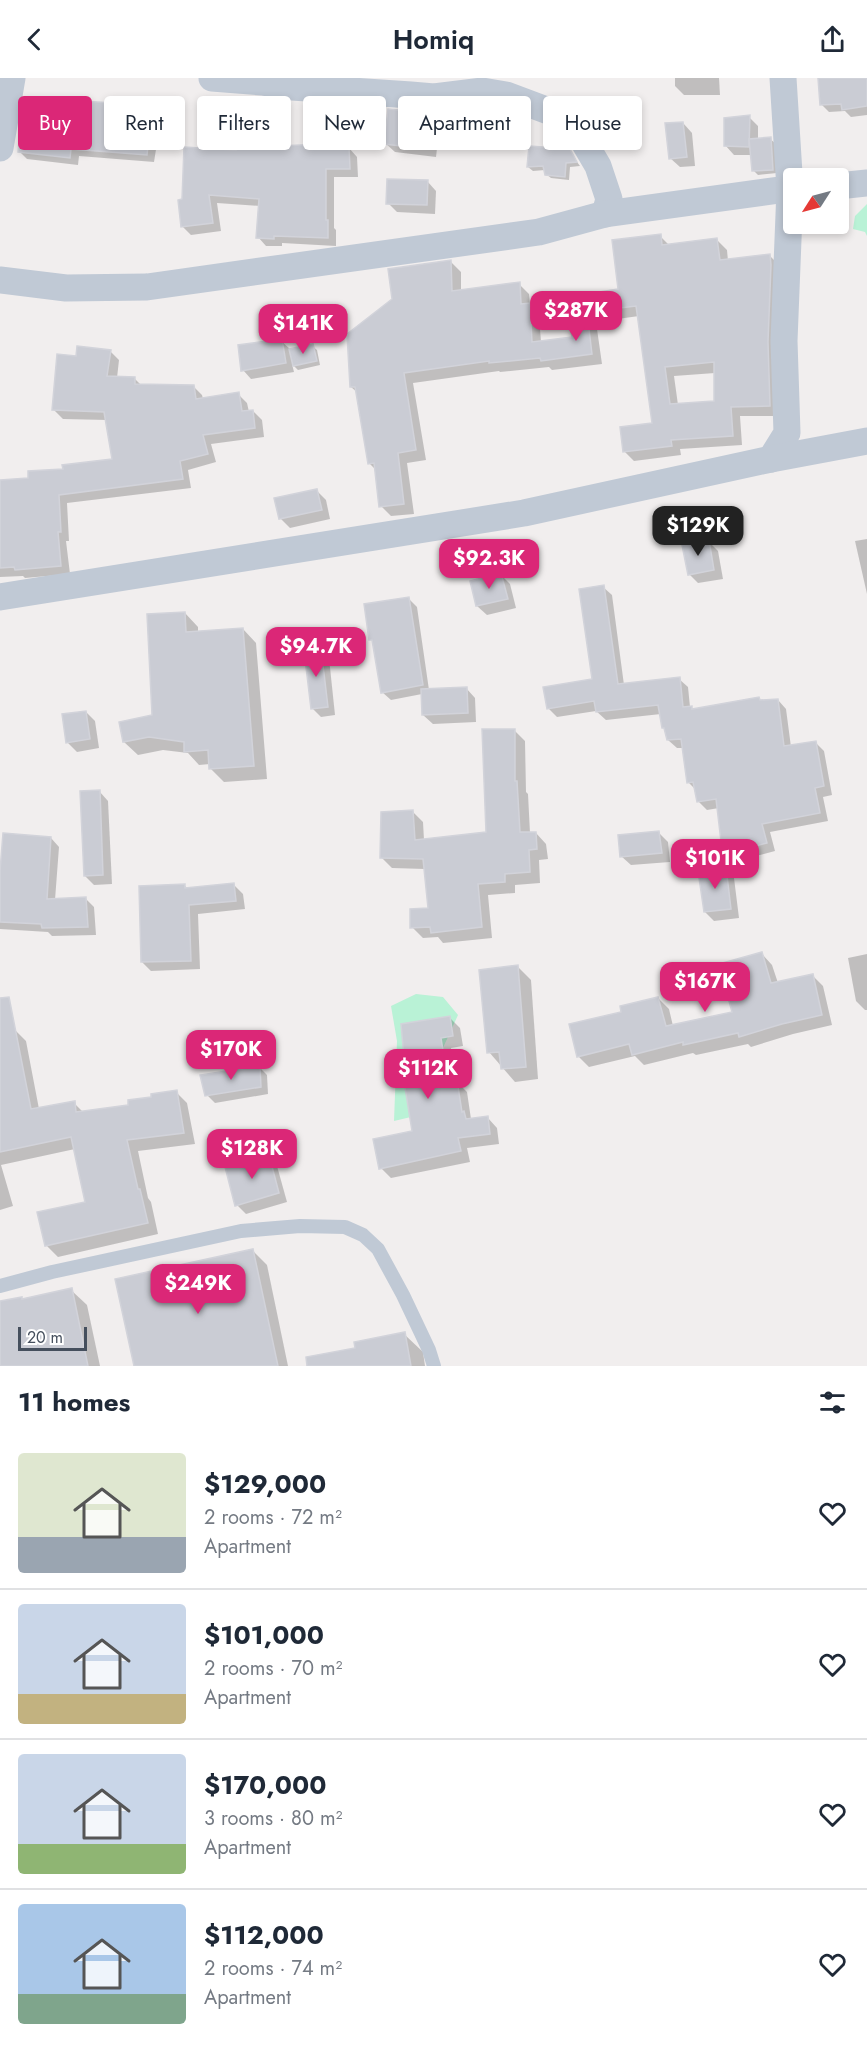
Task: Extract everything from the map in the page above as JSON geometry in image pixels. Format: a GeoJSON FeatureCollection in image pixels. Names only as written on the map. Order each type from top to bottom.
{"type":"FeatureCollection","features":[{"type":"Feature","properties":{"kind":"street"},"geometry":{"type":"LineString","coordinates":[[0,147],[12,78]]}},
{"type":"Feature","properties":{"kind":"street"},"geometry":{"type":"LineString","coordinates":[[212,78],[292,87],[434,97],[482,91],[506,95],[554,113],[578,132],[598,166],[609,199],[605,214]]}},
{"type":"Feature","properties":{"kind":"street"},"geometry":{"type":"LineString","coordinates":[[783,78],[790,168]]}},
{"type":"Feature","properties":{"kind":"street"},"geometry":{"type":"LineString","coordinates":[[849,185],[867,183]]}},
{"type":"Feature","properties":{"kind":"street"},"geometry":{"type":"LineString","coordinates":[[0,280],[66,288],[147,287],[539,232],[605,214],[783,189]]}},
{"type":"Feature","properties":{"kind":"street"},"geometry":{"type":"LineString","coordinates":[[771,459],[787,433],[784,341],[790,234]]}},
{"type":"Feature","properties":{"kind":"street"},"geometry":{"type":"LineString","coordinates":[[0,597],[524,513],[771,459],[867,441]]}},
{"type":"Feature","properties":{"kind":"lane"},"geometry":{"type":"LineString","coordinates":[[0,1286],[52,1272],[241,1231],[300,1226],[345,1227],[363,1235],[378,1249],[421,1332],[434,1366]]}},
{"type":"Feature","properties":{"kind":"green space"},"geometry":{"type":"Polygon","coordinates":[[[867,204],[867,236],[865,232],[853,229],[855,216],[867,204]]]}},
{"type":"Feature","properties":{"kind":"green space"},"geometry":{"type":"Polygon","coordinates":[[[416,994],[443,997],[458,1015],[442,1050],[449,1108],[394,1121],[397,1041],[391,1006],[416,994]]]}},
{"type":"Feature","properties":{"kind":"building"},"geometry":{"type":"Polygon","coordinates":[[[818,78],[867,78],[867,106],[842,110],[841,104],[820,105],[818,78]]]}},
{"type":"Feature","properties":{"kind":"building"},"geometry":{"type":"Polygon","coordinates":[[[92,102],[104,102],[104,150],[148,150],[147,155],[84,150],[92,150],[92,102]]]}},
{"type":"Feature","properties":{"kind":"building"},"geometry":{"type":"Polygon","coordinates":[[[388,109],[398,110],[398,146],[386,144],[388,109]]]}},
{"type":"Feature","properties":{"kind":"building"},"geometry":{"type":"Polygon","coordinates":[[[750,115],[749,147],[724,146],[724,118],[750,115]]]}},
{"type":"Feature","properties":{"kind":"building"},"geometry":{"type":"Polygon","coordinates":[[[683,122],[687,157],[669,159],[665,123],[683,122]]]}},
{"type":"Feature","properties":{"kind":"building"},"geometry":{"type":"Polygon","coordinates":[[[771,137],[773,170],[752,171],[749,139],[771,137]]]}},
{"type":"Feature","properties":{"kind":"building"},"geometry":{"type":"Polygon","coordinates":[[[291,145],[303,145],[303,150],[349,150],[350,169],[326,169],[328,238],[274,236],[274,239],[256,238],[259,199],[209,195],[213,223],[181,227],[178,200],[182,199],[185,147],[197,148],[197,150],[291,150],[291,145]]]}},
{"type":"Feature","properties":{"kind":"building"},"geometry":{"type":"Polygon","coordinates":[[[531,146],[543,147],[543,150],[571,150],[577,162],[566,163],[565,177],[545,175],[543,166],[527,167],[531,146]]]}},
{"type":"Feature","properties":{"kind":"building"},"geometry":{"type":"Polygon","coordinates":[[[18,150],[71,150],[70,158],[18,152],[18,150]]]}},
{"type":"Feature","properties":{"kind":"building"},"geometry":{"type":"Polygon","coordinates":[[[387,179],[428,180],[427,205],[386,204],[387,179]]]}},
{"type":"Feature","properties":{"kind":"building"},"geometry":{"type":"Polygon","coordinates":[[[661,234],[662,245],[717,238],[720,260],[770,254],[768,342],[770,406],[731,407],[733,436],[671,440],[672,446],[623,452],[620,427],[652,423],[636,306],[587,312],[592,354],[541,361],[540,358],[489,363],[489,361],[404,373],[416,450],[398,453],[404,504],[379,507],[374,463],[368,464],[355,387],[350,387],[347,334],[392,299],[388,269],[451,260],[452,291],[520,282],[521,304],[530,303],[532,342],[572,337],[568,314],[540,318],[537,302],[618,289],[612,240],[661,234]],[[714,362],[665,367],[670,404],[714,401],[714,362]]]}},
{"type":"Feature","properties":{"kind":"building"},"geometry":{"type":"Polygon","coordinates":[[[282,339],[286,363],[241,371],[238,345],[282,339]]]}},
{"type":"Feature","properties":{"kind":"building"},"geometry":{"type":"Polygon","coordinates":[[[313,344],[317,361],[293,366],[289,349],[313,344]]]}},
{"type":"Feature","properties":{"kind":"building"},"geometry":{"type":"Polygon","coordinates":[[[77,346],[111,350],[107,376],[135,377],[135,384],[194,385],[196,399],[239,392],[242,411],[253,410],[255,428],[203,435],[208,454],[180,461],[183,479],[59,495],[61,532],[58,532],[61,566],[15,570],[14,567],[0,568],[0,480],[28,478],[28,471],[63,469],[62,465],[112,459],[104,412],[52,410],[57,354],[76,356],[77,346]]]}},
{"type":"Feature","properties":{"kind":"building"},"geometry":{"type":"Polygon","coordinates":[[[317,489],[322,510],[279,519],[274,498],[317,489]]]}},
{"type":"Feature","properties":{"kind":"building"},"geometry":{"type":"Polygon","coordinates":[[[709,540],[714,570],[688,575],[682,545],[709,540]]]}},
{"type":"Feature","properties":{"kind":"building"},"geometry":{"type":"Polygon","coordinates":[[[501,573],[508,599],[476,606],[470,581],[501,573]]]}},
{"type":"Feature","properties":{"kind":"building"},"geometry":{"type":"Polygon","coordinates":[[[604,585],[618,684],[680,677],[683,707],[692,706],[692,709],[759,697],[760,700],[778,699],[784,746],[816,741],[824,786],[815,788],[820,813],[762,824],[767,843],[722,850],[716,799],[697,802],[693,782],[687,783],[681,739],[667,740],[664,728],[662,728],[658,705],[596,712],[594,701],[547,709],[543,687],[592,679],[579,589],[604,585]]]}},
{"type":"Feature","properties":{"kind":"building"},"geometry":{"type":"Polygon","coordinates":[[[409,597],[423,685],[381,693],[372,640],[369,640],[364,604],[409,597]]]}},
{"type":"Feature","properties":{"kind":"building"},"geometry":{"type":"Polygon","coordinates":[[[185,612],[186,632],[243,628],[254,766],[209,769],[208,750],[184,752],[184,742],[149,737],[123,742],[119,722],[152,715],[147,614],[185,612]]]}},
{"type":"Feature","properties":{"kind":"building"},"geometry":{"type":"Polygon","coordinates":[[[321,648],[328,707],[311,709],[304,650],[321,648]]]}},
{"type":"Feature","properties":{"kind":"building"},"geometry":{"type":"Polygon","coordinates":[[[467,687],[468,713],[422,715],[421,689],[467,687]]]}},
{"type":"Feature","properties":{"kind":"building"},"geometry":{"type":"Polygon","coordinates":[[[86,711],[90,739],[66,743],[62,714],[86,711]]]}},
{"type":"Feature","properties":{"kind":"building"},"geometry":{"type":"Polygon","coordinates":[[[482,729],[515,729],[515,781],[517,781],[520,832],[536,832],[537,849],[529,850],[530,872],[505,874],[505,882],[478,884],[482,927],[431,933],[430,927],[410,928],[410,909],[428,908],[423,859],[380,858],[381,812],[413,810],[415,840],[486,832],[482,729]]]}},
{"type":"Feature","properties":{"kind":"building"},"geometry":{"type":"Polygon","coordinates":[[[100,790],[103,875],[84,876],[80,791],[100,790]]]}},
{"type":"Feature","properties":{"kind":"building"},"geometry":{"type":"Polygon","coordinates":[[[659,831],[662,853],[620,857],[618,835],[659,831]]]}},
{"type":"Feature","properties":{"kind":"building"},"geometry":{"type":"Polygon","coordinates":[[[3,833],[51,837],[47,899],[86,897],[88,927],[42,928],[41,924],[0,922],[3,833]]]}},
{"type":"Feature","properties":{"kind":"building"},"geometry":{"type":"Polygon","coordinates":[[[726,867],[731,909],[704,912],[698,871],[726,867]]]}},
{"type":"Feature","properties":{"kind":"building"},"geometry":{"type":"Polygon","coordinates":[[[234,883],[236,901],[189,905],[191,961],[141,962],[139,886],[185,884],[185,888],[234,883]]]}},
{"type":"Feature","properties":{"kind":"building"},"geometry":{"type":"Polygon","coordinates":[[[762,952],[771,983],[813,974],[822,1015],[739,1037],[738,1033],[683,1045],[683,1042],[632,1055],[629,1044],[577,1057],[569,1024],[621,1012],[620,1006],[658,997],[666,1026],[732,1012],[719,964],[762,952]]]}},
{"type":"Feature","properties":{"kind":"building"},"geometry":{"type":"Polygon","coordinates":[[[518,965],[526,1067],[501,1069],[499,1052],[487,1053],[479,970],[518,965]]]}},
{"type":"Feature","properties":{"kind":"building"},"geometry":{"type":"Polygon","coordinates":[[[9,997],[31,1109],[75,1101],[76,1112],[128,1105],[128,1100],[177,1090],[184,1133],[127,1140],[148,1223],[45,1246],[37,1212],[85,1202],[71,1137],[0,1152],[0,998],[9,997]]]}},
{"type":"Feature","properties":{"kind":"building"},"geometry":{"type":"Polygon","coordinates":[[[450,1016],[453,1036],[441,1038],[448,1081],[457,1080],[462,1112],[464,1111],[466,1119],[488,1116],[490,1134],[458,1138],[461,1151],[379,1169],[373,1139],[412,1131],[402,1069],[405,1069],[401,1024],[450,1016]]]}},
{"type":"Feature","properties":{"kind":"building"},"geometry":{"type":"Polygon","coordinates":[[[260,1066],[261,1087],[205,1096],[200,1075],[260,1066]]]}},
{"type":"Feature","properties":{"kind":"building"},"geometry":{"type":"Polygon","coordinates":[[[269,1155],[279,1193],[235,1206],[225,1167],[269,1155]]]}},
{"type":"Feature","properties":{"kind":"building"},"geometry":{"type":"Polygon","coordinates":[[[253,1249],[278,1366],[134,1366],[115,1279],[253,1249]]]}},
{"type":"Feature","properties":{"kind":"building"},"geometry":{"type":"Polygon","coordinates":[[[72,1288],[88,1366],[0,1366],[0,1301],[22,1297],[22,1299],[72,1288]]]}},
{"type":"Feature","properties":{"kind":"building"},"geometry":{"type":"Polygon","coordinates":[[[405,1332],[411,1366],[307,1366],[306,1357],[355,1348],[354,1342],[405,1332]]]}}]}
